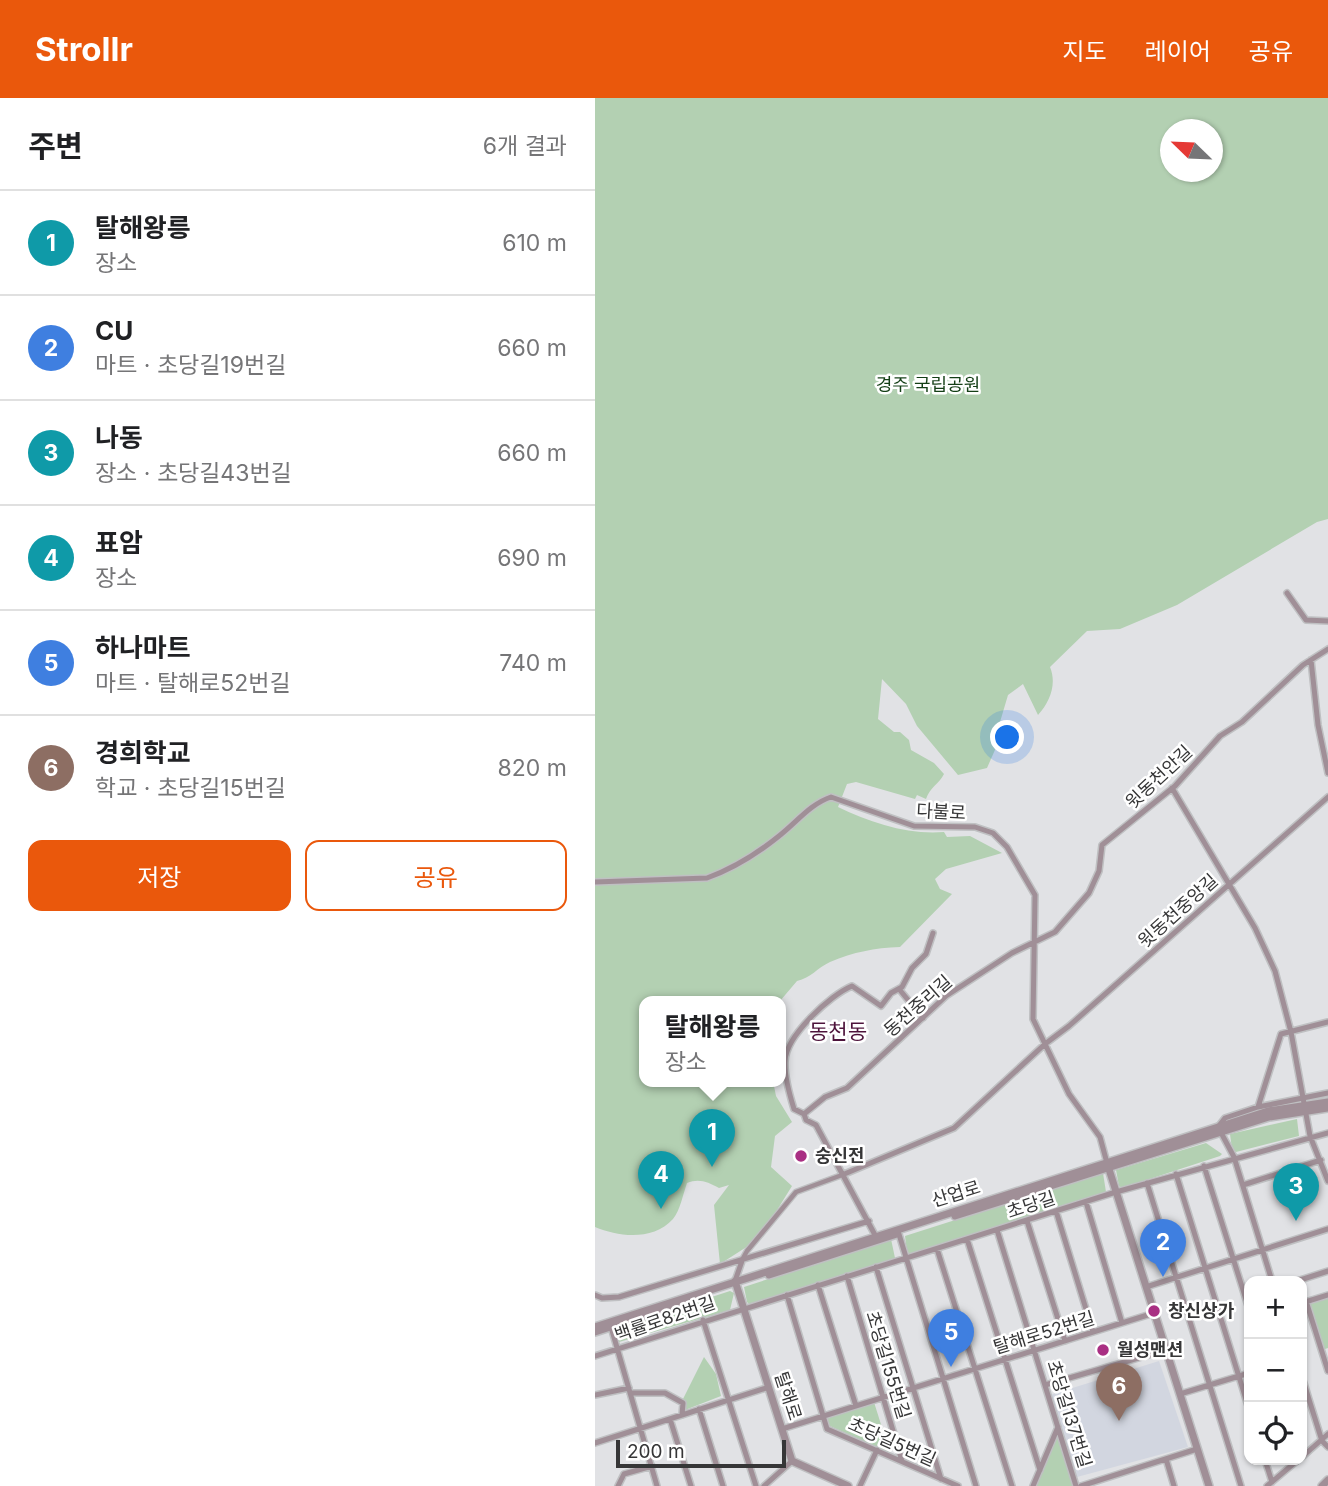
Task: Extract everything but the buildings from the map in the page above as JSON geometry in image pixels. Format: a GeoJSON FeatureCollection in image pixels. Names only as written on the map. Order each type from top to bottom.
{"type":"FeatureCollection","features":[{"type":"Feature","properties":{"kind":"street"},"geometry":{"type":"LineString","coordinates":[[1287,593],[1306,620],[1328,621]]}},
{"type":"Feature","properties":{"kind":"street","name":"윗동천안길"},"geometry":{"type":"LineString","coordinates":[[1036,942],[1055,932],[1089,893],[1099,871],[1102,845],[1172,788],[1220,736],[1242,722],[1311,660],[1328,649]]}},
{"type":"Feature","properties":{"kind":"street"},"geometry":{"type":"LineString","coordinates":[[1311,660],[1318,725],[1328,773]]}},
{"type":"Feature","properties":{"kind":"street"},"geometry":{"type":"LineString","coordinates":[[1172,788],[1229,883],[1275,971],[1291,1032],[1310,1136],[1328,1181]]}},
{"type":"Feature","properties":{"kind":"street","name":"다불로"},"geometry":{"type":"LineString","coordinates":[[595,882],[707,877],[720,873],[777,838],[819,801],[831,797],[914,826],[975,827],[993,833],[1007,847],[1035,895],[1033,1019],[1069,1094],[1100,1137],[1108,1166]]}},
{"type":"Feature","properties":{"kind":"street","name":"윗동천중앙길"},"geometry":{"type":"LineString","coordinates":[[842,1175],[954,1128],[1045,1044],[1069,1026],[1328,797]]}},
{"type":"Feature","properties":{"kind":"street"},"geometry":{"type":"LineString","coordinates":[[786,1061],[799,1031],[847,988],[858,988],[879,1006],[899,989],[912,968],[926,954],[933,933]]}},
{"type":"Feature","properties":{"kind":"street","name":"동천중리길"},"geometry":{"type":"LineString","coordinates":[[804,1114],[825,1097],[847,1088],[946,996],[1012,953],[1036,942]]}},
{"type":"Feature","properties":{"kind":"street"},"geometry":{"type":"LineString","coordinates":[[899,989],[923,1018]]}},
{"type":"Feature","properties":{"kind":"street"},"geometry":{"type":"LineString","coordinates":[[1258,1107],[1280,1037],[1328,1022]]}},
{"type":"Feature","properties":{"kind":"street"},"geometry":{"type":"LineString","coordinates":[[786,1068],[794,1109],[815,1125],[876,1235]]}},
{"type":"Feature","properties":{"kind":"street"},"geometry":{"type":"LineString","coordinates":[[1271,1276],[1234,1157],[1219,1129],[1225,1118],[1258,1107],[1303,1104],[1328,1093]]}},
{"type":"Feature","properties":{"kind":"street","name":"산업로"},"geometry":{"type":"LineString","coordinates":[[595,1329],[1219,1129],[1303,1104],[1328,1102]]}},
{"type":"Feature","properties":{"kind":"street","name":"산업로"},"geometry":{"type":"LineString","coordinates":[[1303,1104],[1328,1108]]}},
{"type":"Feature","properties":{"kind":"street","name":"초당길"},"geometry":{"type":"LineString","coordinates":[[743,1308],[1116,1192],[1328,1133]]}},
{"type":"Feature","properties":{"kind":"street"},"geometry":{"type":"LineString","coordinates":[[1243,1185],[1321,1160]]}},
{"type":"Feature","properties":{"kind":"street"},"geometry":{"type":"LineString","coordinates":[[1108,1166],[1209,1486]]}},
{"type":"Feature","properties":{"kind":"street"},"geometry":{"type":"LineString","coordinates":[[1204,1166],[1244,1292]]}},
{"type":"Feature","properties":{"kind":"street"},"geometry":{"type":"LineString","coordinates":[[1177,1174],[1247,1402]]}},
{"type":"Feature","properties":{"kind":"street"},"geometry":{"type":"LineString","coordinates":[[736,1283],[747,1251],[796,1192],[842,1175]]}},
{"type":"Feature","properties":{"kind":"street"},"geometry":{"type":"LineString","coordinates":[[1147,1183],[1241,1486]]}},
{"type":"Feature","properties":{"kind":"street"},"geometry":{"type":"LineString","coordinates":[[1086,1202],[1122,1323]]}},
{"type":"Feature","properties":{"kind":"street"},"geometry":{"type":"LineString","coordinates":[[1056,1212],[1093,1332]]}},
{"type":"Feature","properties":{"kind":"street"},"geometry":{"type":"LineString","coordinates":[[595,1295],[602,1298],[619,1297],[869,1221]]}},
{"type":"Feature","properties":{"kind":"street"},"geometry":{"type":"LineString","coordinates":[[1027,1221],[1065,1341]]}},
{"type":"Feature","properties":{"kind":"street"},"geometry":{"type":"LineString","coordinates":[[1146,1287],[1328,1229]]}},
{"type":"Feature","properties":{"kind":"street","name":"초당길137번길"},"geometry":{"type":"LineString","coordinates":[[997,1230],[1079,1486]]}},
{"type":"Feature","properties":{"kind":"street"},"geometry":{"type":"LineString","coordinates":[[898,1231],[976,1486]]}},
{"type":"Feature","properties":{"kind":"street","name":"산업로"},"geometry":{"type":"LineString","coordinates":[[595,1329],[611,1327],[876,1235],[898,1231]]}},
{"type":"Feature","properties":{"kind":"street"},"geometry":{"type":"LineString","coordinates":[[967,1239],[1040,1471]]}},
{"type":"Feature","properties":{"kind":"street"},"geometry":{"type":"LineString","coordinates":[[937,1249],[1012,1486]]}},
{"type":"Feature","properties":{"kind":"street"},"geometry":{"type":"LineString","coordinates":[[876,1267],[941,1479]]}},
{"type":"Feature","properties":{"kind":"street"},"geometry":{"type":"LineString","coordinates":[[1307,1278],[1328,1271]]}},
{"type":"Feature","properties":{"kind":"street","name":"초당길155번길"},"geometry":{"type":"LineString","coordinates":[[846,1276],[902,1462]]}},
{"type":"Feature","properties":{"kind":"street","name":"탈해로"},"geometry":{"type":"LineString","coordinates":[[736,1283],[792,1461]]}},
{"type":"Feature","properties":{"kind":"street"},"geometry":{"type":"LineString","coordinates":[[818,1285],[856,1406]]}},
{"type":"Feature","properties":{"kind":"street"},"geometry":{"type":"LineString","coordinates":[[1307,1301],[1328,1294]]}},
{"type":"Feature","properties":{"kind":"street"},"geometry":{"type":"LineString","coordinates":[[787,1295],[822,1416]]}},
{"type":"Feature","properties":{"kind":"street","name":"백률로82번길"},"geometry":{"type":"LineString","coordinates":[[595,1356],[743,1308]]}},
{"type":"Feature","properties":{"kind":"street"},"geometry":{"type":"LineString","coordinates":[[1307,1311],[1328,1371]]}},
{"type":"Feature","properties":{"kind":"street","name":"탈해로52번길"},"geometry":{"type":"LineString","coordinates":[[782,1429],[1154,1313]]}},
{"type":"Feature","properties":{"kind":"street"},"geometry":{"type":"LineString","coordinates":[[703,1320],[756,1486]]}},
{"type":"Feature","properties":{"kind":"street"},"geometry":{"type":"LineString","coordinates":[[611,1327],[657,1486]]}},
{"type":"Feature","properties":{"kind":"street"},"geometry":{"type":"LineString","coordinates":[[1045,1385],[1166,1350]]}},
{"type":"Feature","properties":{"kind":"street"},"geometry":{"type":"LineString","coordinates":[[1180,1394],[1244,1374]]}},
{"type":"Feature","properties":{"kind":"street"},"geometry":{"type":"LineString","coordinates":[[595,1443],[769,1387]]}},
{"type":"Feature","properties":{"kind":"street"},"geometry":{"type":"LineString","coordinates":[[595,1395],[629,1391],[665,1393],[683,1403],[682,1415]]}},
{"type":"Feature","properties":{"kind":"street"},"geometry":{"type":"LineString","coordinates":[[1307,1393],[1322,1441],[1328,1447]]}},
{"type":"Feature","properties":{"kind":"street"},"geometry":{"type":"LineString","coordinates":[[699,1409],[723,1486]]}},
{"type":"Feature","properties":{"kind":"street","name":"초당길5번길"},"geometry":{"type":"LineString","coordinates":[[822,1416],[827,1429],[958,1486]]}},
{"type":"Feature","properties":{"kind":"street"},"geometry":{"type":"LineString","coordinates":[[670,1419],[691,1486]]}},
{"type":"Feature","properties":{"kind":"street"},"geometry":{"type":"LineString","coordinates":[[1033,1486],[1058,1427]]}},
{"type":"Feature","properties":{"kind":"street"},"geometry":{"type":"LineString","coordinates":[[1307,1452],[1328,1434]]}},
{"type":"Feature","properties":{"kind":"street"},"geometry":{"type":"LineString","coordinates":[[1079,1486],[1197,1449]]}},
{"type":"Feature","properties":{"kind":"street"},"geometry":{"type":"LineString","coordinates":[[860,1486],[877,1450]]}},
{"type":"Feature","properties":{"kind":"street"},"geometry":{"type":"LineString","coordinates":[[1166,1459],[1174,1486]]}},
{"type":"Feature","properties":{"kind":"street"},"geometry":{"type":"LineString","coordinates":[[764,1486],[792,1461],[848,1486]]}},
{"type":"Feature","properties":{"kind":"street"},"geometry":{"type":"LineString","coordinates":[[1266,1465],[1270,1484],[1291,1465]]}},
{"type":"Feature","properties":{"kind":"street"},"geometry":{"type":"LineString","coordinates":[[618,1486],[624,1474],[652,1466]]}},
{"type":"Feature","properties":{"kind":"street"},"geometry":{"type":"LineString","coordinates":[[1105,1478],[1107,1486]]}},
{"type":"Feature","properties":{"kind":"street"},"geometry":{"type":"LineString","coordinates":[[1322,1486],[1328,1480]]}},
{"type":"Feature","properties":{"kind":"shaded area"},"geometry":{"type":"Polygon","coordinates":[[[1159,1361],[1188,1447],[1077,1477],[1050,1395],[1159,1361]]]}},
{"type":"Feature","properties":{"kind":"green space","name":"경주 국립공원"},"geometry":{"type":"Polygon","coordinates":[[[595,98],[1328,98],[1328,519],[1317,522],[1177,605],[1120,629],[1087,631],[1050,667],[1053,680],[1051,692],[1038,715],[1023,684],[1008,695],[1000,722],[1002,734],[987,768],[958,775],[917,726],[906,704],[882,679],[878,719],[894,732],[900,732],[909,740],[911,750],[934,763],[944,774],[926,799],[917,795],[915,799],[856,782],[847,784],[838,807],[903,830],[944,832],[947,837],[970,836],[1002,853],[946,869],[935,879],[940,889],[952,894],[900,947],[864,951],[830,962],[797,981],[784,996],[639,996],[639,1087],[774,1087],[776,1096],[792,1122],[775,1136],[771,1167],[792,1186],[759,1239],[720,1264],[714,1205],[729,1185],[719,1188],[703,1181],[687,1183],[675,1216],[665,1226],[646,1234],[625,1235],[595,1227],[595,98]]]}},
{"type":"Feature","properties":{"kind":"green space"},"geometry":{"type":"Polygon","coordinates":[[[1297,1119],[1299,1136],[1236,1152],[1232,1149],[1230,1134],[1297,1119]]]}},
{"type":"Feature","properties":{"kind":"green space"},"geometry":{"type":"Polygon","coordinates":[[[1206,1143],[1222,1154],[1122,1188],[1119,1186],[1116,1170],[1206,1143]]]}},
{"type":"Feature","properties":{"kind":"green space"},"geometry":{"type":"Polygon","coordinates":[[[1103,1173],[1106,1192],[911,1254],[907,1252],[905,1236],[1103,1173]]]}},
{"type":"Feature","properties":{"kind":"green space"},"geometry":{"type":"Polygon","coordinates":[[[891,1239],[895,1258],[750,1305],[747,1302],[744,1287],[891,1239]]]}},
{"type":"Feature","properties":{"kind":"green space"},"geometry":{"type":"Polygon","coordinates":[[[730,1291],[734,1293],[730,1310],[619,1342],[617,1328],[730,1291]]]}},
{"type":"Feature","properties":{"kind":"green space"},"geometry":{"type":"Polygon","coordinates":[[[1328,1298],[1328,1348],[1322,1350],[1308,1304],[1328,1298]]]}},
{"type":"Feature","properties":{"kind":"green space"},"geometry":{"type":"Polygon","coordinates":[[[704,1357],[716,1374],[721,1396],[685,1410],[682,1401],[704,1357]]]}},
{"type":"Feature","properties":{"kind":"green space"},"geometry":{"type":"Polygon","coordinates":[[[873,1399],[890,1453],[830,1426],[824,1413],[873,1399]]]}},
{"type":"Feature","properties":{"kind":"green space"},"geometry":{"type":"Polygon","coordinates":[[[1057,1436],[1074,1486],[1034,1486],[1057,1436]]]}},
{"type":"Feature","properties":{"kind":"place","name":"숭신전"},"geometry":{"type":"Point","coordinates":[801,1156]}},
{"type":"Feature","properties":{"kind":"place","name":"탈해왕릉"},"geometry":{"type":"Point","coordinates":[712,1167]}},
{"type":"Feature","properties":{"kind":"place","name":"표암"},"geometry":{"type":"Point","coordinates":[661,1209]}},
{"type":"Feature","properties":{"kind":"place","name":"나동"},"geometry":{"type":"Point","coordinates":[1296,1221]}},
{"type":"Feature","properties":{"kind":"place","name":"CU"},"geometry":{"type":"Point","coordinates":[1163,1277]}},
{"type":"Feature","properties":{"kind":"place","name":"창신상가"},"geometry":{"type":"Point","coordinates":[1154,1311]}},
{"type":"Feature","properties":{"kind":"place","name":"월성맨션"},"geometry":{"type":"Point","coordinates":[1103,1350]}},
{"type":"Feature","properties":{"kind":"place","name":"하나마트"},"geometry":{"type":"Point","coordinates":[951,1367]}},
{"type":"Feature","properties":{"kind":"place","name":"경희학교"},"geometry":{"type":"Point","coordinates":[1119,1421]}},
{"type":"Feature","properties":{"kind":"district","name":"동천동"},"geometry":{"type":"Point","coordinates":[838,1032]}}]}
